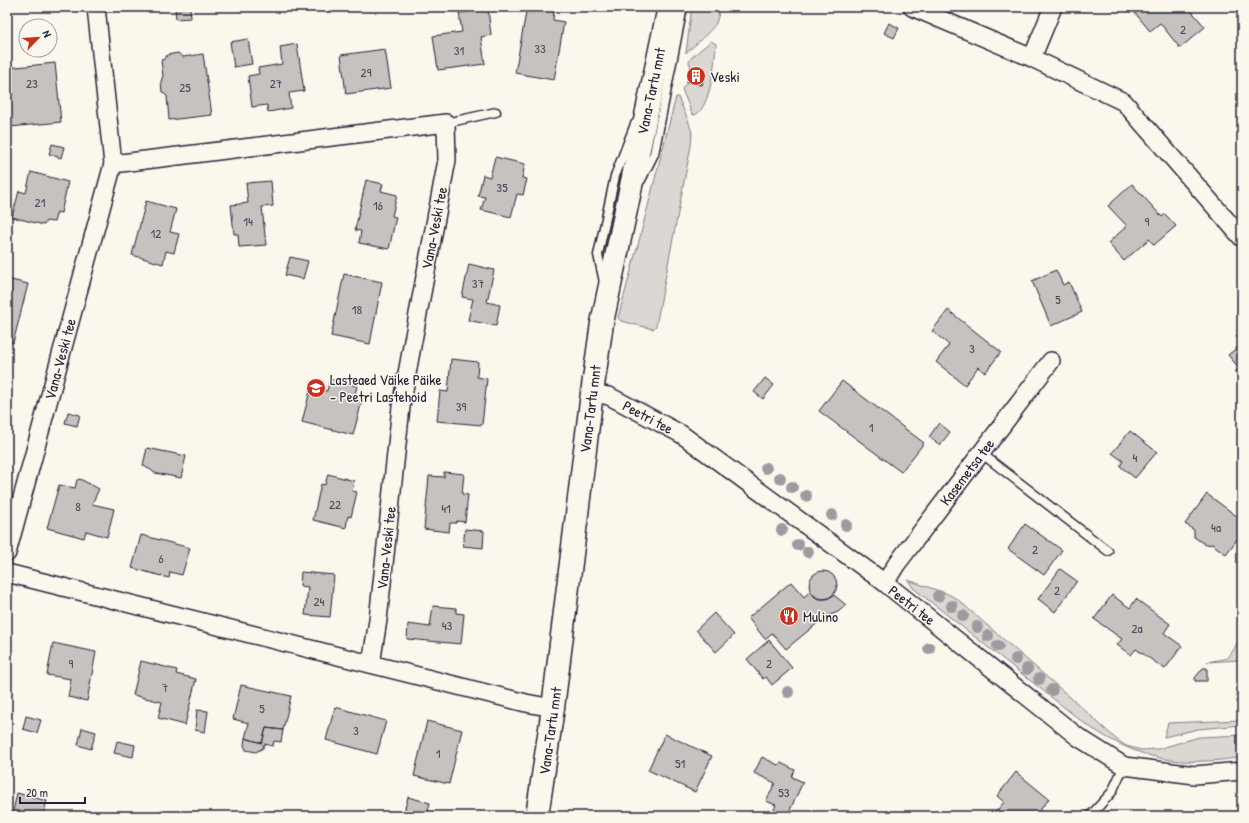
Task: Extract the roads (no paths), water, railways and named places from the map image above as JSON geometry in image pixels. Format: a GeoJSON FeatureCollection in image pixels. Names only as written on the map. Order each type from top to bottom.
{"type":"FeatureCollection","features":[{"type":"Feature","properties":{"kind":"street","name":"Vana-Veski tee"},"geometry":{"type":"LineString","coordinates":[[7,554],[113,164],[96,7]]}},
{"type":"Feature","properties":{"kind":"street","name":"Vana-Tartu mnt"},"geometry":{"type":"LineString","coordinates":[[537,816],[553,708],[602,323],[669,7]]}},
{"type":"Feature","properties":{"kind":"street"},"geometry":{"type":"LineString","coordinates":[[912,7],[1032,58],[1124,102],[1242,238]]}},
{"type":"Feature","properties":{"kind":"street"},"geometry":{"type":"LineString","coordinates":[[1032,58],[1054,7]]}},
{"type":"Feature","properties":{"kind":"street","name":"Vana-Veski tee"},"geometry":{"type":"LineString","coordinates":[[371,664],[378,620],[401,407],[447,160],[446,123]]}},
{"type":"Feature","properties":{"kind":"street"},"geometry":{"type":"LineString","coordinates":[[113,164],[446,123]]}},
{"type":"Feature","properties":{"kind":"street","name":"Kasemetsa tee"},"geometry":{"type":"LineString","coordinates":[[884,583],[896,565],[1051,361]]}},
{"type":"Feature","properties":{"kind":"street","name":"Peetri tee"},"geometry":{"type":"LineString","coordinates":[[592,393],[610,396],[681,434],[884,583],[1078,737],[1124,766],[1195,775],[1242,771]]}},
{"type":"Feature","properties":{"kind":"street"},"geometry":{"type":"LineString","coordinates":[[7,573],[526,703],[553,708]]}},
{"type":"Feature","properties":{"kind":"lane"},"geometry":{"type":"LineString","coordinates":[[625,213],[654,154],[683,7]]}},
{"type":"Feature","properties":{"kind":"lane"},"geometry":{"type":"LineString","coordinates":[[607,300],[598,255],[615,176],[656,69]]}},
{"type":"Feature","properties":{"kind":"lane"},"geometry":{"type":"LineString","coordinates":[[446,123],[496,112]]}},
{"type":"Feature","properties":{"kind":"lane"},"geometry":{"type":"LineString","coordinates":[[981,453],[1108,551]]}},
{"type":"Feature","properties":{"kind":"lane"},"geometry":{"type":"LineString","coordinates":[[1090,816],[1112,792],[1124,766]]}},
{"type":"Feature","properties":{"kind":"place","name":"Veski"},"geometry":{"type":"Point","coordinates":[696,76]}},
{"type":"Feature","properties":{"kind":"place","name":"Lasteaed Väike Päike - Peetri Lastehoid"},"geometry":{"type":"Point","coordinates":[316,388]}},
{"type":"Feature","properties":{"kind":"place","name":"Mulino"},"geometry":{"type":"Point","coordinates":[789,616]}}]}
